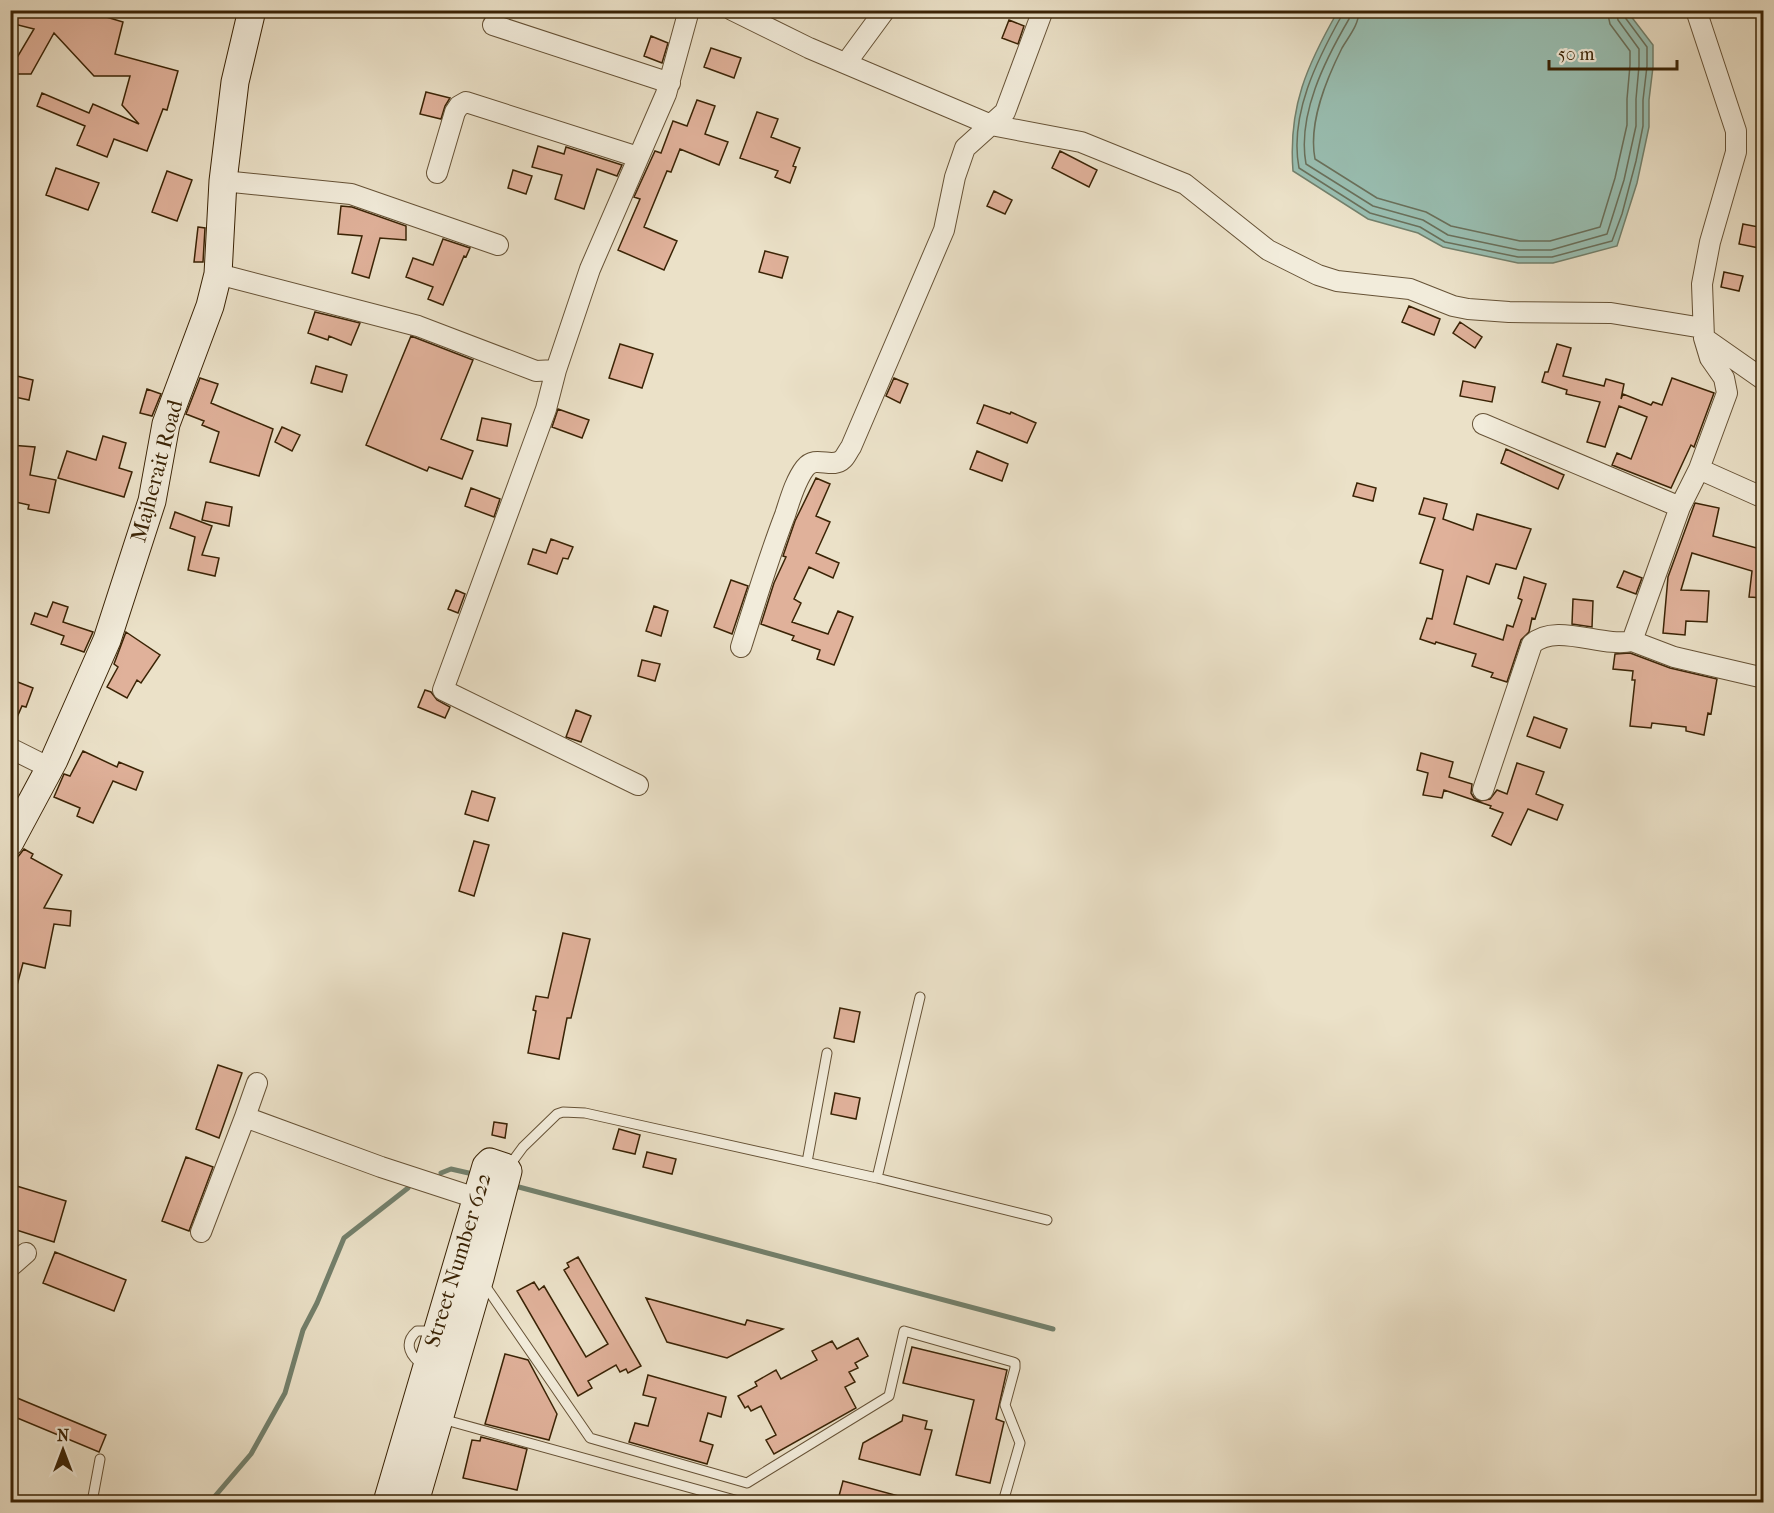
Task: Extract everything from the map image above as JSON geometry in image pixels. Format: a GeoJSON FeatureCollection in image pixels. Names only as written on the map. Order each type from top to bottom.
{"type":"FeatureCollection","features":[{"type":"Feature","properties":{"kind":"street","name":"Majherait Road"},"geometry":{"type":"LineString","coordinates":[[10,843],[50,768],[106,640],[152,501],[166,424],[210,306],[218,274],[223,181],[235,82],[252,10]]}},
{"type":"Feature","properties":{"kind":"street"},"geometry":{"type":"LineString","coordinates":[[638,785],[443,690],[546,409],[556,370],[590,269],[670,82],[689,10]]}},
{"type":"Feature","properties":{"kind":"street"},"geometry":{"type":"LineString","coordinates":[[732,10],[808,48],[991,124],[1081,142],[1185,184],[1268,250],[1318,275],[1337,281],[1410,290],[1453,306],[1468,309],[1509,312],[1611,313],[1703,333],[1764,380]]}},
{"type":"Feature","properties":{"kind":"street"},"geometry":{"type":"LineString","coordinates":[[846,63],[885,10]]}},
{"type":"Feature","properties":{"kind":"street"},"geometry":{"type":"LineString","coordinates":[[741,647],[767,562],[793,491],[805,468],[810,464],[816,461],[837,463],[843,459],[851,447],[944,230],[955,177],[965,148],[1005,112],[1043,10]]}},
{"type":"Feature","properties":{"kind":"street"},"geometry":{"type":"LineString","coordinates":[[1632,641],[1680,507],[1699,469],[1727,393],[1724,378],[1710,358],[1703,333],[1703,276],[1710,242],[1736,152],[1736,131],[1696,10]]}},
{"type":"Feature","properties":{"kind":"street"},"geometry":{"type":"LineString","coordinates":[[493,25],[670,82]]}},
{"type":"Feature","properties":{"kind":"street"},"geometry":{"type":"LineString","coordinates":[[437,173],[455,112],[466,102],[638,157]]}},
{"type":"Feature","properties":{"kind":"street"},"geometry":{"type":"LineString","coordinates":[[223,181],[351,194],[498,245]]}},
{"type":"Feature","properties":{"kind":"street"},"geometry":{"type":"LineString","coordinates":[[218,274],[418,326],[536,371],[556,370]]}},
{"type":"Feature","properties":{"kind":"street"},"geometry":{"type":"LineString","coordinates":[[1483,424],[1680,507]]}},
{"type":"Feature","properties":{"kind":"street"},"geometry":{"type":"LineString","coordinates":[[1699,469],[1764,498]]}},
{"type":"Feature","properties":{"kind":"street"},"geometry":{"type":"LineString","coordinates":[[1483,790],[1533,645],[1539,639],[1547,636],[1561,636],[1610,642],[1632,641],[1674,657],[1764,678]]}},
{"type":"Feature","properties":{"kind":"street"},"geometry":{"type":"LineString","coordinates":[[10,748],[50,768]]}},
{"type":"Feature","properties":{"kind":"street"},"geometry":{"type":"LineString","coordinates":[[201,1232],[257,1083]]}},
{"type":"Feature","properties":{"kind":"street"},"geometry":{"type":"LineString","coordinates":[[245,1117],[381,1167],[476,1198]]}},
{"type":"Feature","properties":{"kind":"street","name":"Street Number 622"},"geometry":{"type":"LineString","coordinates":[[387,1503],[476,1198],[487,1164],[490,1162],[507,1168],[480,1278],[415,1503]]}},
{"type":"Feature","properties":{"kind":"street"},"geometry":{"type":"LineString","coordinates":[[10,1267],[26,1253]]}},
{"type":"Feature","properties":{"kind":"street"},"geometry":{"type":"LineString","coordinates":[[432,1347],[460,1350]]}},
{"type":"Feature","properties":{"kind":"lane"},"geometry":{"type":"LineString","coordinates":[[877,1178],[920,997]]}},
{"type":"Feature","properties":{"kind":"lane"},"geometry":{"type":"LineString","coordinates":[[807,1162],[827,1053]]}},
{"type":"Feature","properties":{"kind":"lane"},"geometry":{"type":"LineString","coordinates":[[507,1168],[523,1147],[557,1114],[585,1113],[877,1178],[1047,1220]]}},
{"type":"Feature","properties":{"kind":"lane"},"geometry":{"type":"LineString","coordinates":[[480,1278],[590,1438],[747,1483],[889,1396],[904,1331],[1013,1362],[1015,1368],[1005,1405],[1020,1443],[1003,1503]]}},
{"type":"Feature","properties":{"kind":"lane"},"geometry":{"type":"LineString","coordinates":[[440,1418],[742,1503]]}},
{"type":"Feature","properties":{"kind":"lane"},"geometry":{"type":"LineString","coordinates":[[92,1503],[99,1459]]}},
{"type":"Feature","properties":{"kind":"water"},"geometry":{"type":"Polygon","coordinates":[[[1338,11],[1627,11],[1653,45],[1653,67],[1649,127],[1637,183],[1617,246],[1553,263],[1518,263],[1443,247],[1418,233],[1368,219],[1293,171],[1294,127],[1302,87],[1317,50],[1338,11]]]}},
{"type":"Feature","properties":{"kind":"building"},"geometry":{"type":"Polygon","coordinates":[[[10,10],[83,10],[123,22],[115,54],[178,71],[167,110],[163,109],[147,151],[114,139],[107,157],[77,145],[85,126],[37,106],[42,93],[89,113],[93,104],[139,124],[122,105],[130,76],[94,76],[54,33],[31,74],[10,74],[10,62],[15,54],[18,56],[34,29],[10,23],[10,10]]]}},
{"type":"Feature","properties":{"kind":"building"},"geometry":{"type":"Polygon","coordinates":[[[1009,20],[1024,26],[1018,44],[1002,38],[1009,20]]]}},
{"type":"Feature","properties":{"kind":"building"},"geometry":{"type":"Polygon","coordinates":[[[651,36],[668,43],[662,63],[644,56],[651,36]]]}},
{"type":"Feature","properties":{"kind":"building"},"geometry":{"type":"Polygon","coordinates":[[[711,48],[741,58],[734,78],[704,67],[711,48]]]}},
{"type":"Feature","properties":{"kind":"building"},"geometry":{"type":"Polygon","coordinates":[[[426,92],[450,98],[441,119],[420,114],[426,92]]]}},
{"type":"Feature","properties":{"kind":"building"},"geometry":{"type":"Polygon","coordinates":[[[697,100],[715,106],[705,134],[728,142],[719,165],[680,149],[671,172],[667,171],[644,227],[677,241],[664,270],[618,250],[640,199],[634,197],[655,151],[661,153],[673,121],[687,126],[697,100]]]}},
{"type":"Feature","properties":{"kind":"building"},"geometry":{"type":"Polygon","coordinates":[[[757,112],[778,119],[771,137],[800,148],[790,183],[775,177],[778,171],[740,158],[757,112]]]}},
{"type":"Feature","properties":{"kind":"building"},"geometry":{"type":"Polygon","coordinates":[[[538,146],[564,154],[566,147],[622,165],[617,176],[597,169],[584,209],[555,199],[562,175],[532,167],[538,146]]]}},
{"type":"Feature","properties":{"kind":"building"},"geometry":{"type":"Polygon","coordinates":[[[1060,151],[1097,170],[1089,187],[1052,168],[1060,151]]]}},
{"type":"Feature","properties":{"kind":"building"},"geometry":{"type":"Polygon","coordinates":[[[56,168],[99,183],[88,210],[46,195],[56,168]]]}},
{"type":"Feature","properties":{"kind":"building"},"geometry":{"type":"Polygon","coordinates":[[[513,170],[532,176],[526,194],[508,188],[513,170]]]}},
{"type":"Feature","properties":{"kind":"building"},"geometry":{"type":"Polygon","coordinates":[[[167,171],[192,180],[177,221],[152,212],[167,171]]]}},
{"type":"Feature","properties":{"kind":"building"},"geometry":{"type":"Polygon","coordinates":[[[994,191],[1012,200],[1005,214],[987,206],[994,191]]]}},
{"type":"Feature","properties":{"kind":"building"},"geometry":{"type":"Polygon","coordinates":[[[341,206],[352,207],[406,226],[406,240],[380,238],[369,278],[352,273],[362,236],[338,234],[341,206]]]}},
{"type":"Feature","properties":{"kind":"building"},"geometry":{"type":"Polygon","coordinates":[[[1743,224],[1764,228],[1764,249],[1739,244],[1743,224]]]}},
{"type":"Feature","properties":{"kind":"building"},"geometry":{"type":"Polygon","coordinates":[[[198,227],[205,228],[203,262],[194,262],[198,227]]]}},
{"type":"Feature","properties":{"kind":"building"},"geometry":{"type":"Polygon","coordinates":[[[443,239],[470,248],[466,257],[464,256],[443,305],[428,299],[433,287],[406,277],[413,258],[433,265],[443,239]]]}},
{"type":"Feature","properties":{"kind":"building"},"geometry":{"type":"Polygon","coordinates":[[[765,251],[788,257],[782,278],[759,272],[765,251]]]}},
{"type":"Feature","properties":{"kind":"building"},"geometry":{"type":"Polygon","coordinates":[[[1724,272],[1743,276],[1739,291],[1721,287],[1724,272]]]}},
{"type":"Feature","properties":{"kind":"building"},"geometry":{"type":"Polygon","coordinates":[[[1409,306],[1440,319],[1434,335],[1402,322],[1409,306]]]}},
{"type":"Feature","properties":{"kind":"building"},"geometry":{"type":"Polygon","coordinates":[[[315,312],[360,323],[351,345],[329,336],[328,340],[308,333],[315,312]]]}},
{"type":"Feature","properties":{"kind":"building"},"geometry":{"type":"Polygon","coordinates":[[[1460,322],[1482,337],[1475,348],[1453,333],[1460,322]]]}},
{"type":"Feature","properties":{"kind":"building"},"geometry":{"type":"Polygon","coordinates":[[[411,336],[473,360],[441,439],[473,451],[462,479],[429,467],[427,471],[366,445],[411,336]]]}},
{"type":"Feature","properties":{"kind":"building"},"geometry":{"type":"Polygon","coordinates":[[[620,344],[653,354],[642,388],[609,378],[620,344]]]}},
{"type":"Feature","properties":{"kind":"building"},"geometry":{"type":"Polygon","coordinates":[[[1557,344],[1571,348],[1563,376],[1604,386],[1606,379],[1624,384],[1621,399],[1623,394],[1651,405],[1653,402],[1662,405],[1672,378],[1714,393],[1694,447],[1691,445],[1671,488],[1612,465],[1617,453],[1631,459],[1647,417],[1619,406],[1605,447],[1587,442],[1600,402],[1566,394],[1567,390],[1542,382],[1545,372],[1548,372],[1557,344]]]}},
{"type":"Feature","properties":{"kind":"building"},"geometry":{"type":"Polygon","coordinates":[[[316,366],[347,375],[342,392],[311,383],[316,366]]]}},
{"type":"Feature","properties":{"kind":"building"},"geometry":{"type":"Polygon","coordinates":[[[13,375],[33,380],[29,400],[10,396],[13,375]]]}},
{"type":"Feature","properties":{"kind":"building"},"geometry":{"type":"Polygon","coordinates":[[[200,378],[218,384],[211,403],[273,429],[259,476],[210,462],[219,432],[202,425],[204,421],[186,414],[200,378]]]}},
{"type":"Feature","properties":{"kind":"building"},"geometry":{"type":"Polygon","coordinates":[[[894,378],[908,384],[900,403],[886,396],[894,378]]]}},
{"type":"Feature","properties":{"kind":"building"},"geometry":{"type":"Polygon","coordinates":[[[1463,381],[1495,387],[1492,402],[1460,396],[1463,381]]]}},
{"type":"Feature","properties":{"kind":"building"},"geometry":{"type":"Polygon","coordinates":[[[147,389],[161,394],[152,416],[140,413],[147,389]]]}},
{"type":"Feature","properties":{"kind":"building"},"geometry":{"type":"Polygon","coordinates":[[[984,405],[1010,414],[1011,412],[1036,423],[1027,443],[977,423],[984,405]]]}},
{"type":"Feature","properties":{"kind":"building"},"geometry":{"type":"Polygon","coordinates":[[[558,409],[589,420],[582,438],[552,427],[558,409]]]}},
{"type":"Feature","properties":{"kind":"building"},"geometry":{"type":"Polygon","coordinates":[[[482,418],[511,424],[507,446],[477,440],[482,418]]]}},
{"type":"Feature","properties":{"kind":"building"},"geometry":{"type":"Polygon","coordinates":[[[282,427],[300,435],[292,451],[275,442],[282,427]]]}},
{"type":"Feature","properties":{"kind":"building"},"geometry":{"type":"Polygon","coordinates":[[[103,436],[126,443],[119,468],[132,472],[124,497],[58,478],[67,451],[96,460],[103,436]]]}},
{"type":"Feature","properties":{"kind":"building"},"geometry":{"type":"Polygon","coordinates":[[[10,445],[35,447],[30,475],[56,480],[49,513],[28,509],[29,505],[11,501],[17,477],[10,476],[10,445]]]}},
{"type":"Feature","properties":{"kind":"building"},"geometry":{"type":"Polygon","coordinates":[[[1506,449],[1564,475],[1558,489],[1501,463],[1506,449]]]}},
{"type":"Feature","properties":{"kind":"building"},"geometry":{"type":"Polygon","coordinates":[[[977,451],[1008,464],[1002,481],[970,469],[977,451]]]}},
{"type":"Feature","properties":{"kind":"building"},"geometry":{"type":"Polygon","coordinates":[[[816,478],[830,484],[816,516],[830,522],[816,553],[839,563],[833,578],[809,567],[794,599],[801,603],[792,622],[828,634],[838,611],[853,617],[834,665],[817,659],[820,650],[792,640],[794,636],[761,624],[774,583],[786,557],[783,556],[795,521],[816,478]]]}},
{"type":"Feature","properties":{"kind":"building"},"geometry":{"type":"Polygon","coordinates":[[[1357,483],[1376,488],[1373,501],[1353,496],[1357,483]]]}},
{"type":"Feature","properties":{"kind":"building"},"geometry":{"type":"Polygon","coordinates":[[[471,488],[500,499],[494,517],[465,506],[471,488]]]}},
{"type":"Feature","properties":{"kind":"building"},"geometry":{"type":"Polygon","coordinates":[[[1424,498],[1447,504],[1443,519],[1473,530],[1477,514],[1531,529],[1516,569],[1496,564],[1489,584],[1467,576],[1454,624],[1503,640],[1507,625],[1513,627],[1522,600],[1518,598],[1524,577],[1546,584],[1535,619],[1532,618],[1529,632],[1521,640],[1507,682],[1491,677],[1493,673],[1472,666],[1476,654],[1420,639],[1427,618],[1432,619],[1443,570],[1420,563],[1435,518],[1419,514],[1424,498]]]}},
{"type":"Feature","properties":{"kind":"building"},"geometry":{"type":"Polygon","coordinates":[[[206,502],[232,507],[229,526],[202,520],[206,502]]]}},
{"type":"Feature","properties":{"kind":"building"},"geometry":{"type":"Polygon","coordinates":[[[1695,503],[1719,508],[1713,536],[1764,550],[1764,598],[1749,597],[1752,571],[1692,553],[1681,590],[1709,591],[1707,622],[1686,621],[1685,635],[1663,633],[1668,577],[1695,503]]]}},
{"type":"Feature","properties":{"kind":"building"},"geometry":{"type":"Polygon","coordinates":[[[175,512],[212,526],[202,555],[219,558],[215,576],[188,570],[195,537],[170,528],[175,512]]]}},
{"type":"Feature","properties":{"kind":"building"},"geometry":{"type":"Polygon","coordinates":[[[551,539],[573,547],[568,559],[563,558],[557,574],[528,564],[533,549],[546,553],[551,539]]]}},
{"type":"Feature","properties":{"kind":"building"},"geometry":{"type":"Polygon","coordinates":[[[1624,571],[1642,578],[1636,594],[1617,587],[1624,571]]]}},
{"type":"Feature","properties":{"kind":"building"},"geometry":{"type":"Polygon","coordinates":[[[731,580],[748,586],[732,634],[714,627],[731,580]]]}},
{"type":"Feature","properties":{"kind":"building"},"geometry":{"type":"Polygon","coordinates":[[[456,590],[465,594],[458,613],[448,609],[456,590]]]}},
{"type":"Feature","properties":{"kind":"building"},"geometry":{"type":"Polygon","coordinates":[[[1573,599],[1593,601],[1592,627],[1572,624],[1573,599]]]}},
{"type":"Feature","properties":{"kind":"building"},"geometry":{"type":"Polygon","coordinates":[[[53,602],[68,607],[63,622],[93,632],[84,652],[61,644],[64,636],[31,624],[35,613],[47,617],[53,602]]]}},
{"type":"Feature","properties":{"kind":"building"},"geometry":{"type":"Polygon","coordinates":[[[654,606],[668,611],[661,636],[646,631],[654,606]]]}},
{"type":"Feature","properties":{"kind":"building"},"geometry":{"type":"Polygon","coordinates":[[[126,632],[160,655],[141,683],[137,680],[127,698],[107,687],[118,667],[114,664],[126,632]]]}},
{"type":"Feature","properties":{"kind":"building"},"geometry":{"type":"Polygon","coordinates":[[[1630,653],[1670,668],[1717,679],[1711,714],[1708,713],[1704,735],[1686,731],[1686,727],[1652,723],[1651,728],[1630,726],[1635,680],[1632,680],[1633,671],[1613,669],[1615,654],[1630,653]]]}},
{"type":"Feature","properties":{"kind":"building"},"geometry":{"type":"Polygon","coordinates":[[[642,660],[660,664],[655,681],[638,676],[642,660]]]}},
{"type":"Feature","properties":{"kind":"building"},"geometry":{"type":"Polygon","coordinates":[[[10,679],[33,688],[26,707],[22,706],[11,731],[10,679]]]}},
{"type":"Feature","properties":{"kind":"building"},"geometry":{"type":"Polygon","coordinates":[[[425,690],[450,707],[445,718],[418,707],[425,690]]]}},
{"type":"Feature","properties":{"kind":"building"},"geometry":{"type":"Polygon","coordinates":[[[576,710],[591,716],[581,742],[566,737],[576,710]]]}},
{"type":"Feature","properties":{"kind":"building"},"geometry":{"type":"Polygon","coordinates":[[[1534,717],[1567,729],[1560,748],[1527,736],[1534,717]]]}},
{"type":"Feature","properties":{"kind":"building"},"geometry":{"type":"Polygon","coordinates":[[[83,751],[117,767],[119,762],[143,772],[136,790],[113,781],[93,823],[77,816],[80,808],[54,797],[64,774],[70,776],[83,751]]]}},
{"type":"Feature","properties":{"kind":"building"},"geometry":{"type":"Polygon","coordinates":[[[1421,753],[1453,762],[1449,777],[1472,784],[1471,793],[1480,801],[1490,799],[1497,790],[1507,794],[1517,763],[1544,772],[1536,794],[1563,805],[1557,820],[1528,809],[1511,845],[1492,836],[1503,813],[1490,808],[1491,806],[1444,790],[1442,798],[1423,795],[1428,773],[1417,770],[1421,753]]]}},
{"type":"Feature","properties":{"kind":"building"},"geometry":{"type":"Polygon","coordinates":[[[472,791],[495,798],[488,821],[465,814],[472,791]]]}},
{"type":"Feature","properties":{"kind":"building"},"geometry":{"type":"Polygon","coordinates":[[[474,841],[489,845],[474,896],[459,891],[474,841]]]}},
{"type":"Feature","properties":{"kind":"building"},"geometry":{"type":"Polygon","coordinates":[[[24,849],[33,854],[31,858],[62,875],[44,908],[71,911],[70,926],[54,924],[45,968],[23,963],[15,993],[10,993],[10,867],[24,849]]]}},
{"type":"Feature","properties":{"kind":"building"},"geometry":{"type":"Polygon","coordinates":[[[563,933],[590,939],[571,1018],[567,1018],[559,1059],[528,1053],[536,1011],[533,1010],[536,996],[548,998],[563,933]]]}},
{"type":"Feature","properties":{"kind":"building"},"geometry":{"type":"Polygon","coordinates":[[[840,1008],[860,1012],[854,1042],[834,1038],[840,1008]]]}},
{"type":"Feature","properties":{"kind":"building"},"geometry":{"type":"Polygon","coordinates":[[[218,1065],[242,1073],[219,1138],[196,1129],[218,1065]]]}},
{"type":"Feature","properties":{"kind":"building"},"geometry":{"type":"Polygon","coordinates":[[[835,1093],[860,1098],[856,1119],[831,1114],[835,1093]]]}},
{"type":"Feature","properties":{"kind":"building"},"geometry":{"type":"Polygon","coordinates":[[[494,1122],[507,1124],[505,1138],[492,1135],[494,1122]]]}},
{"type":"Feature","properties":{"kind":"building"},"geometry":{"type":"Polygon","coordinates":[[[619,1129],[640,1135],[635,1154],[613,1149],[619,1129]]]}},
{"type":"Feature","properties":{"kind":"building"},"geometry":{"type":"Polygon","coordinates":[[[647,1152],[676,1159],[672,1174],[643,1167],[647,1152]]]}},
{"type":"Feature","properties":{"kind":"building"},"geometry":{"type":"Polygon","coordinates":[[[186,1157],[213,1167],[189,1231],[162,1221],[186,1157]]]}},
{"type":"Feature","properties":{"kind":"building"},"geometry":{"type":"Polygon","coordinates":[[[10,1184],[66,1201],[54,1242],[10,1228],[10,1184]]]}},
{"type":"Feature","properties":{"kind":"building"},"geometry":{"type":"Polygon","coordinates":[[[55,1252],[126,1280],[114,1311],[43,1283],[55,1252]]]}},
{"type":"Feature","properties":{"kind":"building"},"geometry":{"type":"Polygon","coordinates":[[[578,1257],[641,1366],[628,1373],[626,1369],[620,1372],[616,1365],[588,1381],[592,1388],[578,1396],[517,1291],[534,1282],[539,1290],[544,1286],[586,1357],[608,1344],[564,1270],[569,1267],[567,1263],[578,1257]]]}},
{"type":"Feature","properties":{"kind":"building"},"geometry":{"type":"Polygon","coordinates":[[[646,1298],[745,1325],[747,1320],[783,1329],[727,1358],[667,1342],[646,1298]]]}},
{"type":"Feature","properties":{"kind":"building"},"geometry":{"type":"Polygon","coordinates":[[[858,1338],[868,1356],[855,1363],[858,1368],[849,1372],[855,1382],[845,1387],[856,1408],[774,1454],[766,1440],[776,1435],[761,1406],[751,1411],[748,1406],[745,1408],[738,1396],[757,1386],[755,1382],[776,1370],[781,1379],[817,1360],[812,1351],[832,1341],[837,1349],[858,1338]]]}},
{"type":"Feature","properties":{"kind":"building"},"geometry":{"type":"Polygon","coordinates":[[[912,1347],[1007,1370],[996,1419],[1004,1422],[990,1483],[956,1475],[974,1400],[903,1383],[912,1347]]]}},
{"type":"Feature","properties":{"kind":"building"},"geometry":{"type":"Polygon","coordinates":[[[505,1354],[528,1360],[557,1414],[549,1440],[485,1424],[505,1354]]]}},
{"type":"Feature","properties":{"kind":"building"},"geometry":{"type":"Polygon","coordinates":[[[648,1375],[726,1397],[721,1417],[708,1413],[700,1441],[713,1445],[707,1464],[629,1442],[635,1423],[648,1426],[656,1398],[643,1395],[648,1375]]]}},
{"type":"Feature","properties":{"kind":"building"},"geometry":{"type":"Polygon","coordinates":[[[10,1395],[106,1435],[99,1452],[10,1415],[10,1395]]]}},
{"type":"Feature","properties":{"kind":"building"},"geometry":{"type":"Polygon","coordinates":[[[903,1415],[927,1421],[925,1429],[932,1430],[920,1475],[859,1459],[863,1443],[902,1421],[903,1415]]]}},
{"type":"Feature","properties":{"kind":"building"},"geometry":{"type":"Polygon","coordinates":[[[481,1437],[527,1449],[517,1490],[463,1478],[472,1440],[480,1441],[481,1437]]]}},
{"type":"Feature","properties":{"kind":"building"},"geometry":{"type":"Polygon","coordinates":[[[843,1481],[906,1498],[906,1503],[847,1503],[848,1499],[839,1496],[843,1481]]]}},
{"type":"Feature","properties":{"kind":"waterway"},"geometry":{"type":"LineString","coordinates":[[441,1173],[451,1169],[473,1174]]}},
{"type":"Feature","properties":{"kind":"waterway"},"geometry":{"type":"LineString","coordinates":[[515,1186],[1053,1329]]}},
{"type":"Feature","properties":{"kind":"waterway"},"geometry":{"type":"LineString","coordinates":[[210,1502],[251,1454],[285,1393],[303,1330],[344,1238],[408,1188]]}}]}
